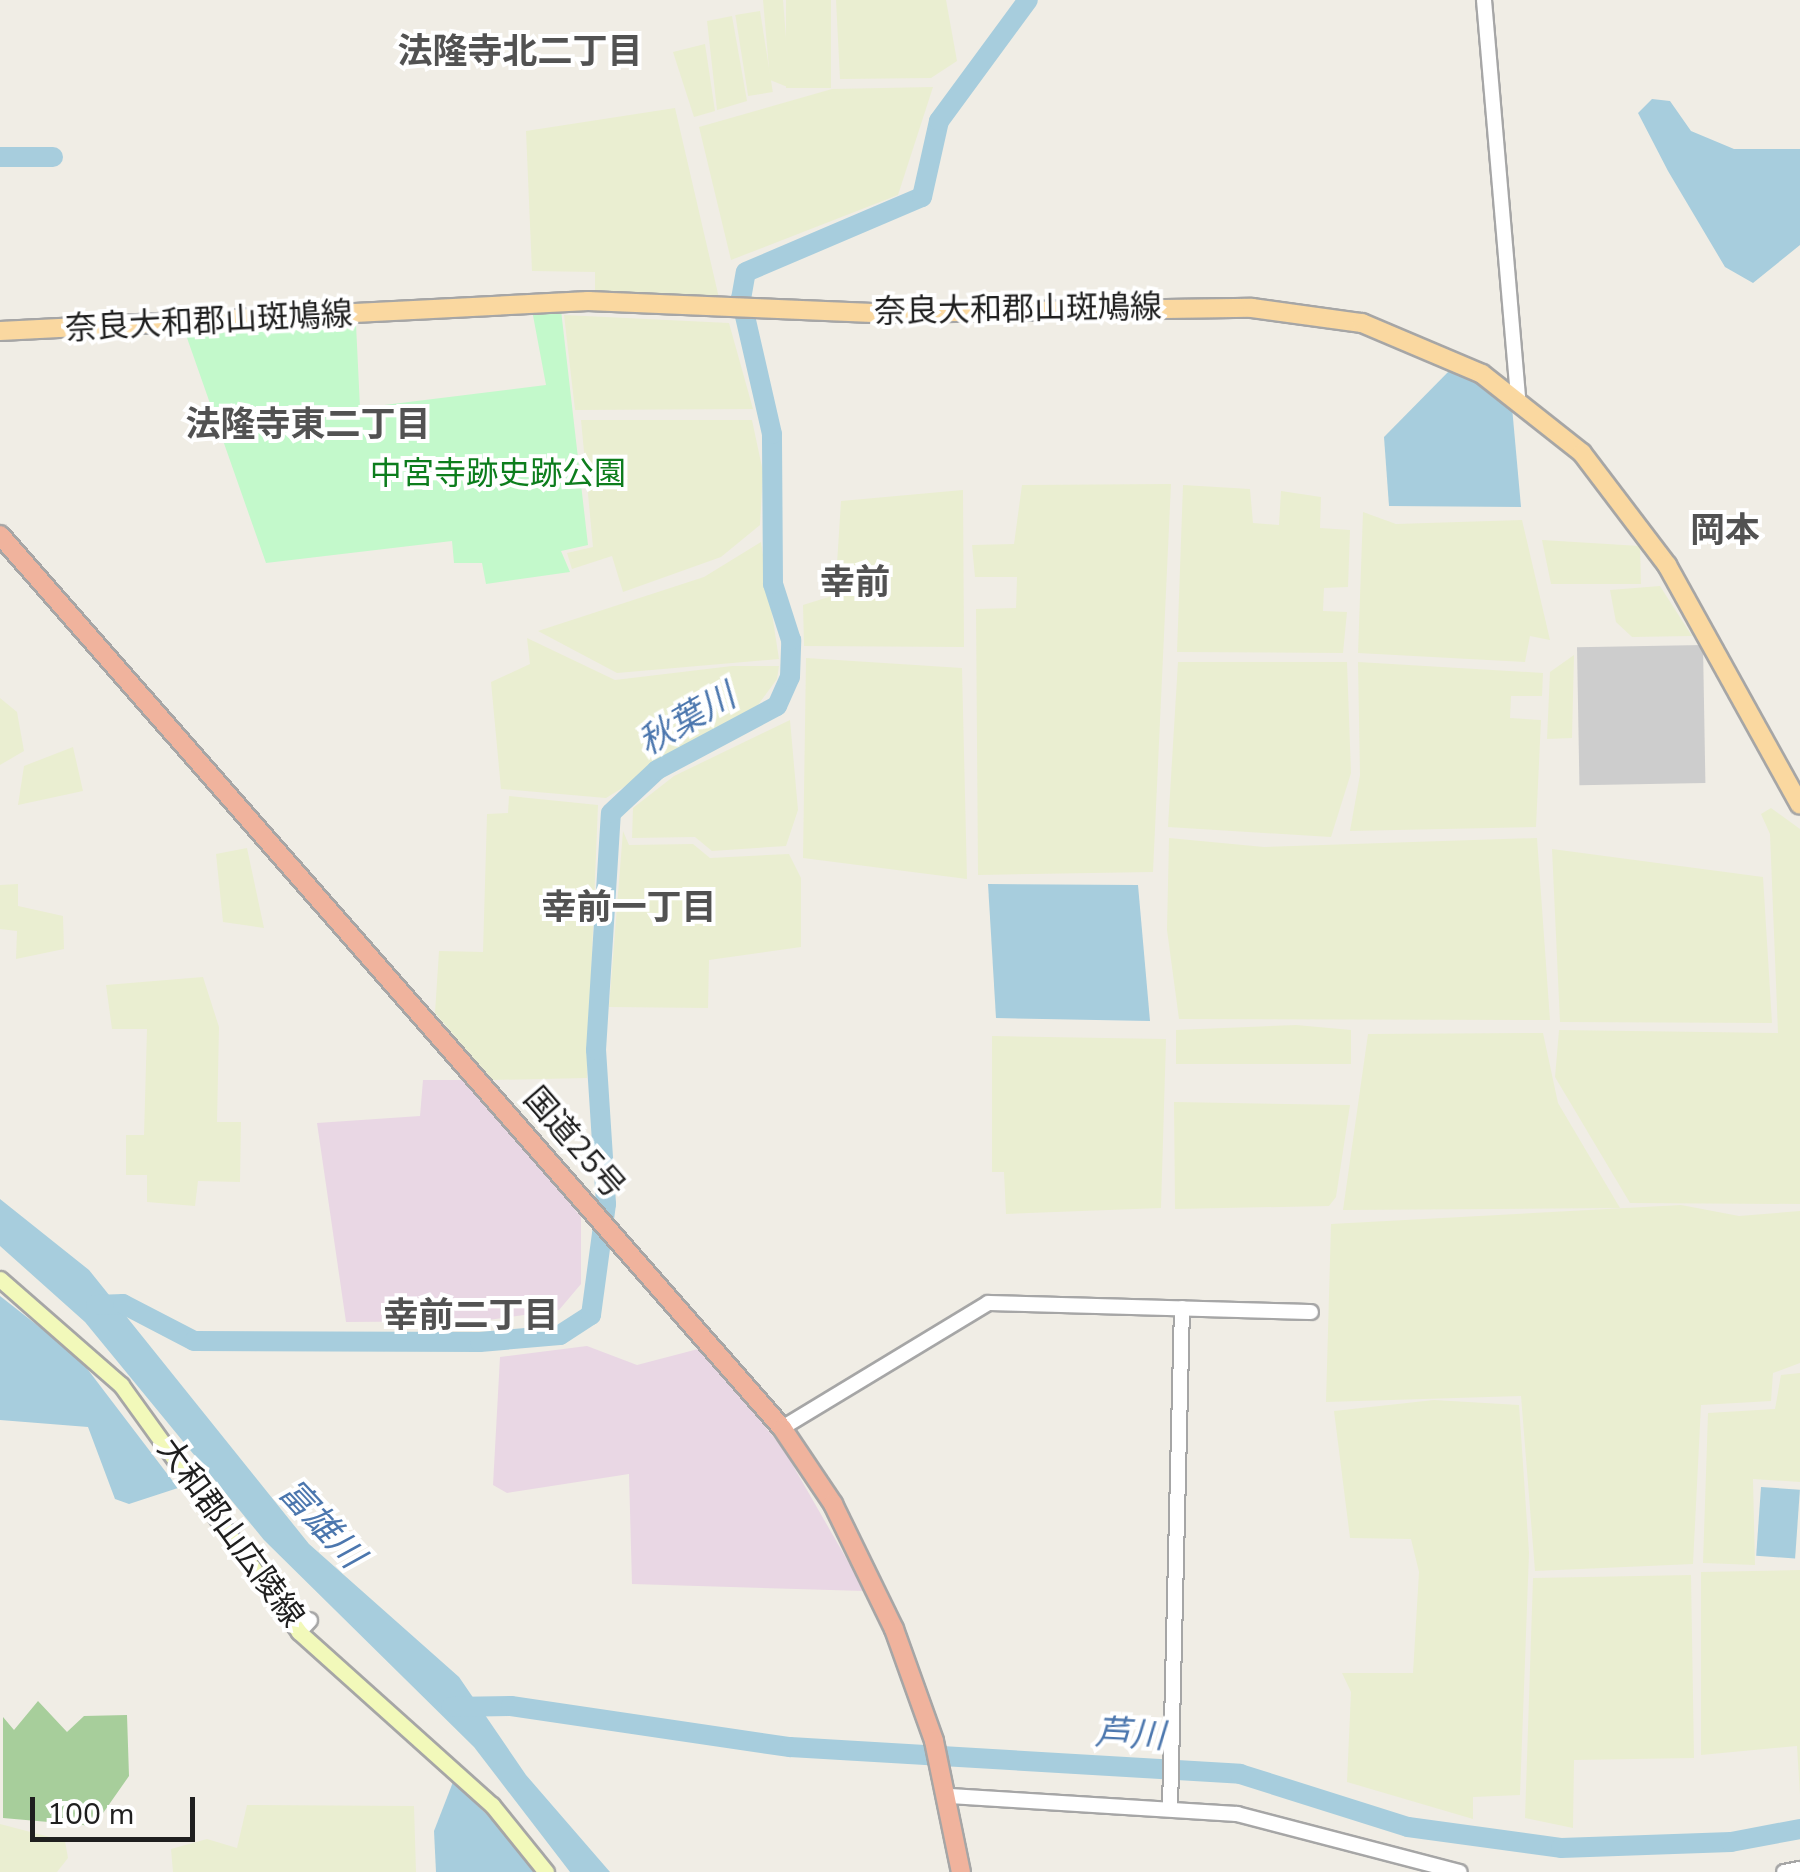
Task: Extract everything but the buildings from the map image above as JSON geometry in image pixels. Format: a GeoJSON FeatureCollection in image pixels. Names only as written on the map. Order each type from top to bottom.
{"type":"FeatureCollection","features":[{"type":"Feature","properties":{"kind":"highway","name":"国道25号"},"geometry":{"type":"LineString","coordinates":[[0,535],[782,1428],[859,1553],[934,1741],[949,1796],[961,1872]]}},
{"type":"Feature","properties":{"kind":"main road","name":"奈良大和郡山斑鳩線"},"geometry":{"type":"LineString","coordinates":[[0,331],[533,302],[731,310],[1291,312],[1406,340],[1518,398],[1582,453],[1650,540],[1800,805]]}},
{"type":"Feature","properties":{"kind":"main road","name":"大和郡山広陵線"},"geometry":{"type":"LineString","coordinates":[[0,1279],[122,1385],[304,1626],[492,1805],[546,1872]]}},
{"type":"Feature","properties":{"kind":"street"},"geometry":{"type":"LineString","coordinates":[[1484,0],[1518,398]]}},
{"type":"Feature","properties":{"kind":"street"},"geometry":{"type":"LineString","coordinates":[[782,1428],[988,1304],[1311,1312]]}},
{"type":"Feature","properties":{"kind":"street"},"geometry":{"type":"LineString","coordinates":[[1170,1808],[1182,1308]]}},
{"type":"Feature","properties":{"kind":"street"},"geometry":{"type":"LineString","coordinates":[[949,1796],[1170,1808],[1259,1818],[1460,1872]]}},
{"type":"Feature","properties":{"kind":"street"},"geometry":{"type":"LineString","coordinates":[[1784,1872],[1800,1869]]}},
{"type":"Feature","properties":{"kind":"shaded area"},"geometry":{"type":"Polygon","coordinates":[[[1703,645],[1705,783],[1579,785],[1577,647],[1703,645]]]}},
{"type":"Feature","properties":{"kind":"shaded area"},"geometry":{"type":"Polygon","coordinates":[[[423,1080],[469,1080],[581,1217],[581,1284],[559,1310],[481,1321],[346,1322],[317,1123],[420,1116],[423,1080]]]}},
{"type":"Feature","properties":{"kind":"shaded area"},"geometry":{"type":"Polygon","coordinates":[[[587,1346],[637,1365],[702,1348],[784,1450],[865,1591],[632,1584],[629,1474],[507,1493],[493,1485],[500,1357],[587,1346]]]}},
{"type":"Feature","properties":{"kind":"green space"},"geometry":{"type":"Polygon","coordinates":[[[763,0],[783,0],[790,88],[770,80],[763,0]]]}},
{"type":"Feature","properties":{"kind":"green space"},"geometry":{"type":"Polygon","coordinates":[[[786,0],[831,0],[831,88],[786,88],[786,0]]]}},
{"type":"Feature","properties":{"kind":"green space"},"geometry":{"type":"Polygon","coordinates":[[[836,0],[946,0],[957,61],[931,78],[840,79],[836,0]]]}},
{"type":"Feature","properties":{"kind":"green space"},"geometry":{"type":"Polygon","coordinates":[[[760,11],[773,92],[748,96],[735,15],[760,11]]]}},
{"type":"Feature","properties":{"kind":"green space"},"geometry":{"type":"Polygon","coordinates":[[[732,16],[747,101],[717,110],[707,21],[732,16]]]}},
{"type":"Feature","properties":{"kind":"green space"},"geometry":{"type":"Polygon","coordinates":[[[705,44],[715,111],[694,117],[673,52],[705,44]]]}},
{"type":"Feature","properties":{"kind":"green space"},"geometry":{"type":"Polygon","coordinates":[[[933,87],[898,195],[731,260],[699,127],[832,89],[933,87]]]}},
{"type":"Feature","properties":{"kind":"green space"},"geometry":{"type":"Polygon","coordinates":[[[675,108],[719,298],[595,292],[595,272],[532,271],[526,131],[675,108]]]}},
{"type":"Feature","properties":{"kind":"green space","name":"中宮寺跡史跡公園"},"geometry":{"type":"Polygon","coordinates":[[[532,310],[561,310],[588,545],[561,551],[570,572],[486,584],[482,563],[454,563],[452,541],[266,563],[186,335],[356,324],[360,408],[546,385],[532,310]]]}},
{"type":"Feature","properties":{"kind":"green space"},"geometry":{"type":"Polygon","coordinates":[[[564,315],[729,323],[753,409],[575,410],[564,315]]]}},
{"type":"Feature","properties":{"kind":"green space"},"geometry":{"type":"Polygon","coordinates":[[[581,420],[752,420],[763,472],[760,525],[721,557],[623,592],[612,556],[572,569],[567,553],[593,547],[581,420]]]}},
{"type":"Feature","properties":{"kind":"green space"},"geometry":{"type":"Polygon","coordinates":[[[1171,484],[1153,872],[978,875],[976,609],[1016,608],[1017,577],[975,577],[972,545],[1014,544],[1022,485],[1171,484]]]}},
{"type":"Feature","properties":{"kind":"green space"},"geometry":{"type":"Polygon","coordinates":[[[1183,485],[1250,489],[1253,523],[1279,525],[1281,491],[1321,497],[1320,528],[1350,530],[1348,587],[1324,588],[1323,611],[1347,612],[1343,653],[1177,652],[1183,485]]]}},
{"type":"Feature","properties":{"kind":"green space"},"geometry":{"type":"Polygon","coordinates":[[[963,490],[964,647],[804,646],[803,605],[835,595],[841,501],[963,490]]]}},
{"type":"Feature","properties":{"kind":"green space"},"geometry":{"type":"Polygon","coordinates":[[[1363,512],[1396,524],[1522,520],[1550,640],[1530,636],[1525,662],[1358,653],[1363,512]]]}},
{"type":"Feature","properties":{"kind":"green space"},"geometry":{"type":"Polygon","coordinates":[[[1542,540],[1640,546],[1641,584],[1551,584],[1542,540]]]}},
{"type":"Feature","properties":{"kind":"green space"},"geometry":{"type":"Polygon","coordinates":[[[761,542],[779,659],[617,673],[538,631],[704,577],[761,542]]]}},
{"type":"Feature","properties":{"kind":"green space"},"geometry":{"type":"Polygon","coordinates":[[[1660,586],[1692,636],[1632,637],[1616,622],[1610,590],[1660,586]]]}},
{"type":"Feature","properties":{"kind":"green space"},"geometry":{"type":"Polygon","coordinates":[[[527,638],[615,680],[732,666],[779,666],[777,679],[758,705],[606,798],[501,789],[491,682],[530,664],[527,638]]]}},
{"type":"Feature","properties":{"kind":"green space"},"geometry":{"type":"Polygon","coordinates":[[[1574,655],[1572,738],[1547,739],[1550,672],[1574,655]]]}},
{"type":"Feature","properties":{"kind":"green space"},"geometry":{"type":"Polygon","coordinates":[[[806,658],[962,668],[967,879],[803,858],[806,658]]]}},
{"type":"Feature","properties":{"kind":"green space"},"geometry":{"type":"Polygon","coordinates":[[[1178,662],[1347,662],[1351,773],[1331,837],[1168,827],[1178,662]]]}},
{"type":"Feature","properties":{"kind":"green space"},"geometry":{"type":"Polygon","coordinates":[[[1358,662],[1543,673],[1542,696],[1511,696],[1510,718],[1541,720],[1536,827],[1350,831],[1360,775],[1358,662]]]}},
{"type":"Feature","properties":{"kind":"green space"},"geometry":{"type":"Polygon","coordinates":[[[0,698],[17,712],[24,751],[0,765],[0,698]]]}},
{"type":"Feature","properties":{"kind":"green space"},"geometry":{"type":"Polygon","coordinates":[[[790,720],[798,810],[786,846],[712,851],[695,837],[632,838],[633,808],[674,776],[790,720]]]}},
{"type":"Feature","properties":{"kind":"green space"},"geometry":{"type":"Polygon","coordinates":[[[73,747],[83,791],[18,805],[24,766],[73,747]]]}},
{"type":"Feature","properties":{"kind":"green space"},"geometry":{"type":"Polygon","coordinates":[[[509,796],[598,805],[587,1078],[492,1080],[435,1013],[439,951],[483,952],[487,814],[508,813],[509,796]]]}},
{"type":"Feature","properties":{"kind":"green space"},"geometry":{"type":"Polygon","coordinates":[[[1771,808],[1800,829],[1800,1204],[1630,1203],[1555,1077],[1559,1030],[1778,1033],[1770,834],[1761,814],[1771,808]]]}},
{"type":"Feature","properties":{"kind":"green space"},"geometry":{"type":"Polygon","coordinates":[[[623,831],[629,845],[693,844],[710,858],[789,854],[801,878],[801,947],[709,960],[708,1008],[609,1007],[623,831]]]}},
{"type":"Feature","properties":{"kind":"green space"},"geometry":{"type":"Polygon","coordinates":[[[1169,838],[1264,847],[1537,838],[1550,1020],[1179,1019],[1167,930],[1169,838]]]}},
{"type":"Feature","properties":{"kind":"green space"},"geometry":{"type":"Polygon","coordinates":[[[247,848],[264,928],[223,922],[216,854],[247,848]]]}},
{"type":"Feature","properties":{"kind":"green space"},"geometry":{"type":"Polygon","coordinates":[[[1552,849],[1763,877],[1772,1023],[1560,1022],[1552,849]]]}},
{"type":"Feature","properties":{"kind":"green space"},"geometry":{"type":"Polygon","coordinates":[[[18,884],[18,906],[63,916],[64,949],[16,959],[17,931],[0,929],[0,885],[18,884]]]}},
{"type":"Feature","properties":{"kind":"green space"},"geometry":{"type":"Polygon","coordinates":[[[203,977],[219,1027],[217,1122],[241,1122],[240,1182],[198,1181],[195,1206],[147,1202],[147,1175],[126,1175],[126,1135],[144,1135],[147,1029],[112,1029],[106,985],[203,977]]]}},
{"type":"Feature","properties":{"kind":"green space"},"geometry":{"type":"Polygon","coordinates":[[[1296,1025],[1351,1030],[1351,1064],[1176,1064],[1176,1030],[1296,1025]]]}},
{"type":"Feature","properties":{"kind":"green space"},"geometry":{"type":"Polygon","coordinates":[[[1543,1033],[1558,1103],[1620,1208],[1343,1210],[1368,1034],[1543,1033]]]}},
{"type":"Feature","properties":{"kind":"green space"},"geometry":{"type":"Polygon","coordinates":[[[992,1036],[1166,1039],[1161,1208],[1006,1214],[1004,1172],[992,1172],[992,1036]]]}},
{"type":"Feature","properties":{"kind":"green space"},"geometry":{"type":"Polygon","coordinates":[[[1174,1102],[1350,1105],[1336,1197],[1329,1206],[1175,1209],[1174,1102]]]}},
{"type":"Feature","properties":{"kind":"green space"},"geometry":{"type":"Polygon","coordinates":[[[1681,1205],[1739,1216],[1800,1211],[1800,1363],[1773,1373],[1771,1401],[1701,1405],[1693,1564],[1535,1571],[1521,1396],[1326,1402],[1331,1224],[1681,1205]]]}},
{"type":"Feature","properties":{"kind":"green space"},"geometry":{"type":"Polygon","coordinates":[[[1800,1373],[1800,1482],[1753,1479],[1755,1565],[1703,1563],[1708,1413],[1775,1409],[1781,1375],[1800,1373]]]}},
{"type":"Feature","properties":{"kind":"green space"},"geometry":{"type":"Polygon","coordinates":[[[1434,1400],[1519,1405],[1529,1553],[1520,1795],[1473,1797],[1473,1819],[1347,1782],[1351,1692],[1342,1673],[1413,1673],[1419,1572],[1411,1539],[1350,1538],[1334,1411],[1434,1400]]]}},
{"type":"Feature","properties":{"kind":"green space"},"geometry":{"type":"Polygon","coordinates":[[[1800,1570],[1800,1795],[1797,1746],[1701,1755],[1701,1572],[1800,1570]]]}},
{"type":"Feature","properties":{"kind":"green space"},"geometry":{"type":"Polygon","coordinates":[[[1691,1575],[1694,1758],[1574,1760],[1573,1828],[1525,1818],[1533,1578],[1691,1575]]]}},
{"type":"Feature","properties":{"kind":"green space"},"geometry":{"type":"Polygon","coordinates":[[[38,1701],[67,1732],[84,1716],[127,1715],[129,1776],[94,1826],[3,1818],[3,1717],[14,1730],[38,1701]]]}},
{"type":"Feature","properties":{"kind":"green space"},"geometry":{"type":"Polygon","coordinates":[[[247,1805],[414,1806],[416,1872],[173,1872],[171,1849],[207,1839],[237,1848],[247,1805]]]}},
{"type":"Feature","properties":{"kind":"green space"},"geometry":{"type":"Polygon","coordinates":[[[0,1824],[65,1841],[68,1858],[57,1872],[0,1872],[0,1824]]]}},
{"type":"Feature","properties":{"kind":"water"},"geometry":{"type":"Polygon","coordinates":[[[1652,99],[1670,101],[1691,131],[1734,149],[1800,149],[1800,245],[1753,283],[1725,267],[1668,171],[1638,113],[1652,99]]]}},
{"type":"Feature","properties":{"kind":"water"},"geometry":{"type":"Polygon","coordinates":[[[1452,368],[1512,407],[1521,507],[1389,506],[1384,437],[1452,368]]]}},
{"type":"Feature","properties":{"kind":"water"},"geometry":{"type":"Polygon","coordinates":[[[988,884],[1138,885],[1150,1021],[996,1018],[988,884]]]}},
{"type":"Feature","properties":{"kind":"water"},"geometry":{"type":"Polygon","coordinates":[[[0,1199],[89,1270],[309,1544],[459,1677],[526,1775],[610,1872],[570,1872],[474,1747],[264,1540],[85,1322],[0,1246],[0,1199]]]}},
{"type":"Feature","properties":{"kind":"water"},"geometry":{"type":"Polygon","coordinates":[[[0,1296],[79,1358],[178,1488],[129,1504],[115,1499],[88,1427],[0,1420],[0,1296]]]}},
{"type":"Feature","properties":{"kind":"water"},"geometry":{"type":"Polygon","coordinates":[[[1761,1487],[1800,1490],[1795,1559],[1756,1556],[1761,1487]]]}},
{"type":"Feature","properties":{"kind":"water"},"geometry":{"type":"Polygon","coordinates":[[[453,1782],[502,1829],[536,1872],[436,1872],[434,1831],[453,1782]]]}},
{"type":"Feature","properties":{"kind":"waterway","name":"秋葉川"},"geometry":{"type":"LineString","coordinates":[[96,1305],[123,1304],[194,1341],[480,1342],[560,1335],[591,1315],[606,1204],[596,1050],[611,813],[657,770],[777,706],[790,677],[791,640],[773,584],[772,434],[741,299],[746,272],[922,197],[939,121],[1028,0]]}},
{"type":"Feature","properties":{"kind":"waterway"},"geometry":{"type":"LineString","coordinates":[[0,157],[53,157]]}},
{"type":"Feature","properties":{"kind":"waterway","name":"芦川"},"geometry":{"type":"LineString","coordinates":[[451,1707],[511,1706],[790,1747],[1240,1774],[1408,1827],[1561,1848],[1731,1842],[1800,1829]]}},
{"type":"Feature","properties":{"kind":"district","name":"法隆寺北二丁目"},"geometry":{"type":"Point","coordinates":[520,52]}},
{"type":"Feature","properties":{"kind":"district","name":"法隆寺東二丁目"},"geometry":{"type":"Point","coordinates":[308,425]}},
{"type":"Feature","properties":{"kind":"district","name":"岡本"},"geometry":{"type":"Point","coordinates":[1725,531]}},
{"type":"Feature","properties":{"kind":"district","name":"幸前"},"geometry":{"type":"Point","coordinates":[855,583]}},
{"type":"Feature","properties":{"kind":"district","name":"幸前一丁目"},"geometry":{"type":"Point","coordinates":[629,908]}},
{"type":"Feature","properties":{"kind":"district","name":"幸前二丁目"},"geometry":{"type":"Point","coordinates":[471,1316]}},
{"type":"Feature","properties":{"kind":"water label","name":"富雄川"},"geometry":{"type":"Point","coordinates":[321,1524]}}]}
